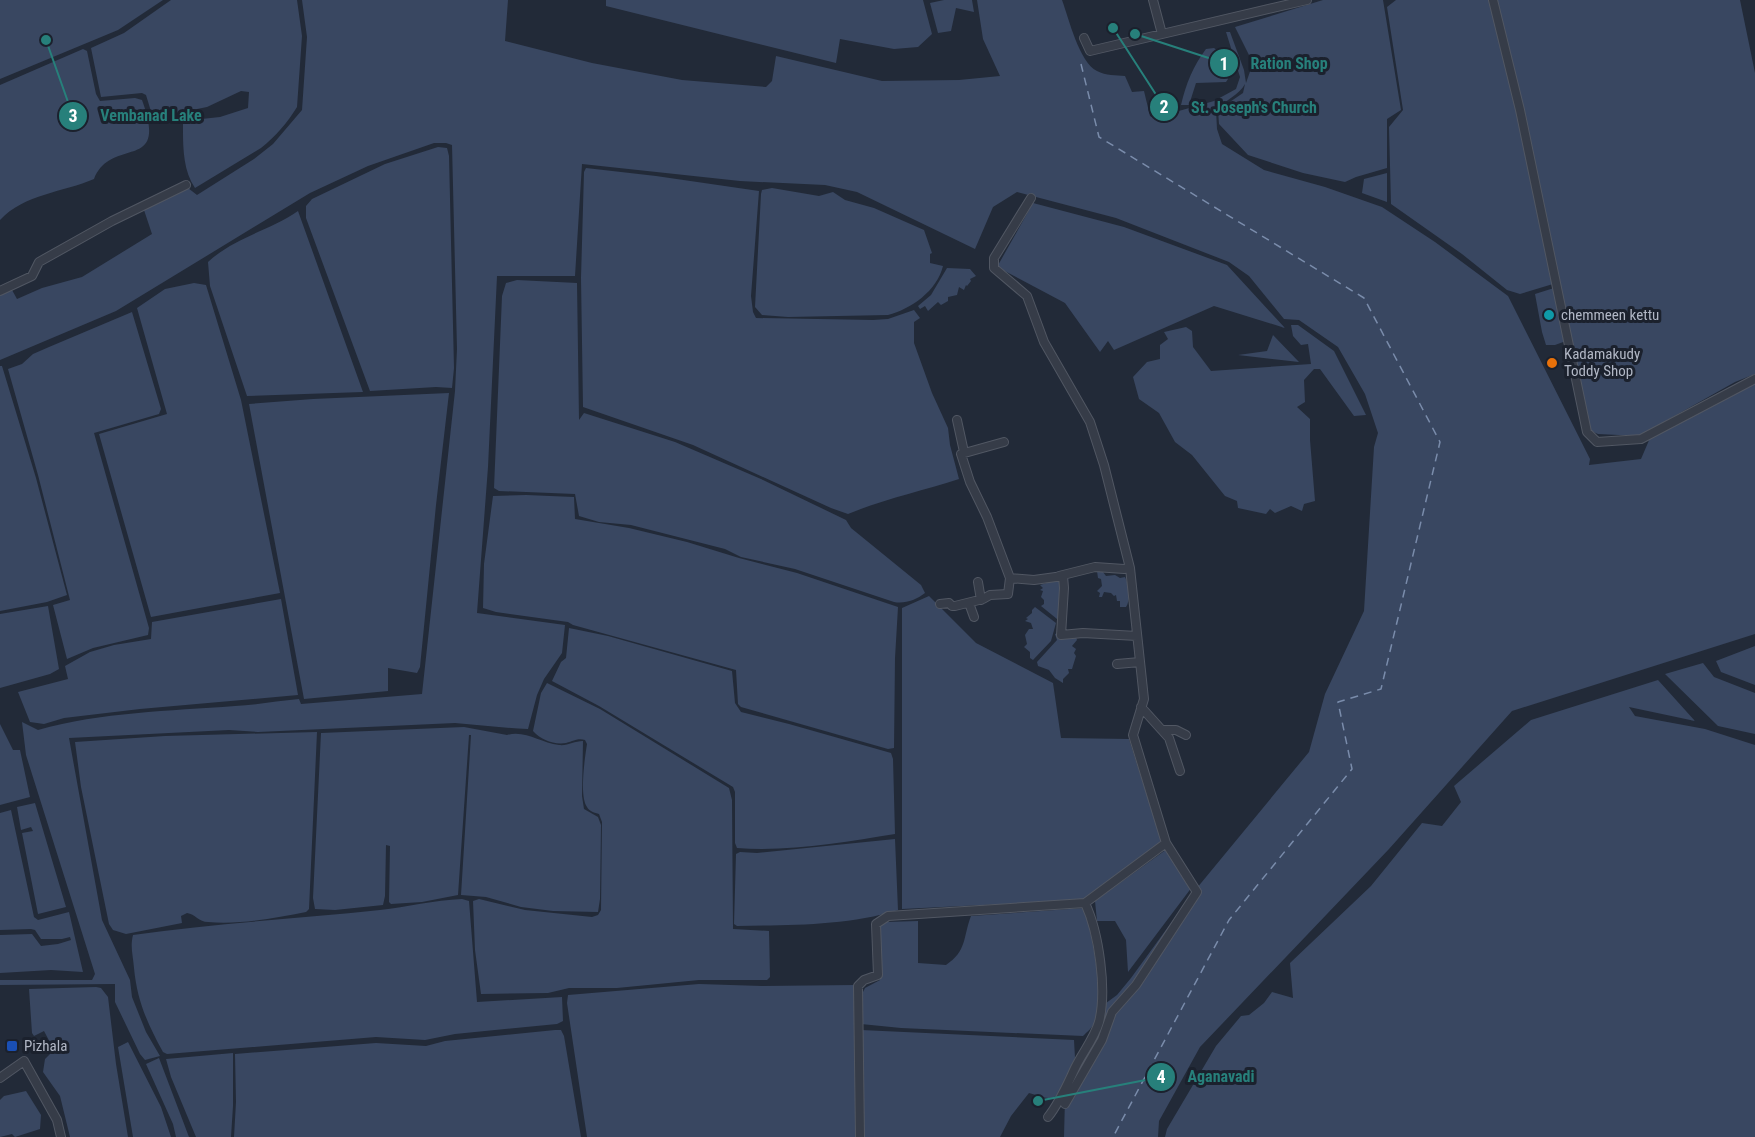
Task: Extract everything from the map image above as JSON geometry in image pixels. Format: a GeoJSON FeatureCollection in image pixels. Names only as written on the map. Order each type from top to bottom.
{"type":"FeatureCollection","features":[{"type":"Feature","properties":{"kind":"street"},"geometry":{"type":"LineString","coordinates":[[1153,0],[1162,34]]}},
{"type":"Feature","properties":{"kind":"street"},"geometry":{"type":"LineString","coordinates":[[1084,38],[1090,51],[1306,0]]}},
{"type":"Feature","properties":{"kind":"street"},"geometry":{"type":"LineString","coordinates":[[1493,0],[1522,121],[1587,432],[1597,442],[1641,439],[1755,379]]}},
{"type":"Feature","properties":{"kind":"street"},"geometry":{"type":"LineString","coordinates":[[0,291],[33,276],[39,262],[112,221],[186,185]]}},
{"type":"Feature","properties":{"kind":"street"},"geometry":{"type":"LineString","coordinates":[[1031,198],[994,258],[994,268],[1027,296],[1044,342],[1090,422],[1104,465],[1130,568],[1144,699],[1133,735],[1166,843],[1197,892],[1136,985],[1112,1012],[1102,1040],[1065,1104]]}},
{"type":"Feature","properties":{"kind":"street"},"geometry":{"type":"LineString","coordinates":[[940,604],[949,603],[952,606],[990,596],[1005,596],[1008,594],[1010,578],[987,517],[970,482],[961,454],[964,452],[957,420]]}},
{"type":"Feature","properties":{"kind":"street"},"geometry":{"type":"LineString","coordinates":[[964,452],[1004,442]]}},
{"type":"Feature","properties":{"kind":"street"},"geometry":{"type":"LineString","coordinates":[[1010,578],[1034,580],[1095,567],[1130,568]]}},
{"type":"Feature","properties":{"kind":"street"},"geometry":{"type":"LineString","coordinates":[[1059,576],[1063,576],[1064,580],[1061,635],[1083,633],[1137,636]]}},
{"type":"Feature","properties":{"kind":"street"},"geometry":{"type":"LineString","coordinates":[[978,582],[981,600]]}},
{"type":"Feature","properties":{"kind":"street"},"geometry":{"type":"LineString","coordinates":[[969,603],[974,617]]}},
{"type":"Feature","properties":{"kind":"street"},"geometry":{"type":"LineString","coordinates":[[1117,664],[1140,662]]}},
{"type":"Feature","properties":{"kind":"street"},"geometry":{"type":"LineString","coordinates":[[1141,707],[1162,730],[1173,747],[1180,771]]}},
{"type":"Feature","properties":{"kind":"street"},"geometry":{"type":"LineString","coordinates":[[1162,730],[1176,730],[1186,735]]}},
{"type":"Feature","properties":{"kind":"street"},"geometry":{"type":"LineString","coordinates":[[860,1137],[858,986],[864,980],[878,975],[876,924],[888,916],[1085,903],[1166,843]]}},
{"type":"Feature","properties":{"kind":"street"},"geometry":{"type":"LineString","coordinates":[[1048,1117],[1066,1089],[1099,1022],[1101,967],[1093,927],[1085,903]]}},
{"type":"Feature","properties":{"kind":"street"},"geometry":{"type":"LineString","coordinates":[[0,1078],[24,1062],[57,1120],[61,1137]]}},
{"type":"Feature","properties":{"kind":"water"},"geometry":{"type":"Polygon","coordinates":[[[0,0],[163,0],[118,30],[0,79],[0,0]]]}},
{"type":"Feature","properties":{"kind":"water"},"geometry":{"type":"Polygon","coordinates":[[[171,0],[297,0],[302,36],[297,107],[290,118],[261,148],[195,188],[185,164],[183,121],[220,117],[248,108],[249,92],[241,91],[207,107],[153,118],[146,95],[142,93],[101,97],[91,48],[124,33],[171,0]]]}},
{"type":"Feature","properties":{"kind":"water"},"geometry":{"type":"Polygon","coordinates":[[[302,0],[508,0],[505,41],[592,63],[682,80],[766,87],[772,81],[776,56],[882,81],[959,80],[1000,76],[983,39],[977,0],[1062,0],[1075,39],[1085,59],[1097,71],[1104,74],[1125,76],[1132,92],[1144,91],[1150,116],[1154,118],[1214,101],[1236,89],[1240,77],[1226,32],[1230,32],[1244,70],[1246,83],[1253,63],[1235,27],[1323,0],[1383,0],[1401,110],[1387,119],[1387,168],[1345,182],[1303,173],[1248,155],[1219,124],[1218,110],[1243,93],[1245,84],[1216,110],[1217,129],[1222,144],[1264,170],[1325,187],[1382,207],[1435,242],[1508,296],[1590,459],[1589,465],[1641,459],[1650,438],[1755,382],[1755,634],[1512,711],[1389,849],[1200,1047],[1159,1121],[1158,1137],[1064,1137],[1065,1098],[1077,1068],[1101,1032],[1102,1006],[1117,995],[1131,978],[1192,894],[1309,752],[1325,694],[1364,611],[1374,447],[1378,433],[1365,394],[1338,347],[1299,320],[1284,319],[1249,276],[1229,262],[1116,218],[1017,192],[993,207],[975,249],[857,192],[825,185],[740,181],[582,164],[575,276],[497,276],[488,467],[477,613],[565,625],[562,653],[544,679],[528,729],[455,723],[69,738],[102,920],[130,980],[132,997],[146,1032],[160,1056],[145,1060],[115,1002],[115,984],[0,985],[0,980],[92,980],[95,974],[26,755],[22,722],[38,730],[86,719],[136,713],[299,699],[301,704],[422,694],[455,391],[457,349],[452,145],[434,143],[368,166],[310,193],[116,311],[0,360],[0,294],[12,290],[17,299],[42,288],[82,277],[152,234],[143,207],[188,188],[197,195],[254,159],[273,144],[302,110],[307,37],[302,0]]]}},
{"type":"Feature","properties":{"kind":"water"},"geometry":{"type":"Polygon","coordinates":[[[606,0],[923,0],[932,34],[918,47],[894,49],[840,39],[836,63],[606,6],[606,0]]]}},
{"type":"Feature","properties":{"kind":"water"},"geometry":{"type":"Polygon","coordinates":[[[944,0],[972,0],[974,12],[956,8],[951,31],[938,33],[930,3],[944,0]]]}},
{"type":"Feature","properties":{"kind":"water"},"geometry":{"type":"Polygon","coordinates":[[[1396,0],[1489,0],[1514,92],[1553,284],[1520,294],[1507,290],[1462,254],[1391,204],[1389,127],[1403,110],[1387,7],[1396,0]]]}},
{"type":"Feature","properties":{"kind":"water"},"geometry":{"type":"Polygon","coordinates":[[[1495,0],[1740,0],[1755,73],[1755,374],[1735,382],[1639,436],[1598,434],[1589,430],[1495,0]]]}},
{"type":"Feature","properties":{"kind":"water"},"geometry":{"type":"Polygon","coordinates":[[[1214,48],[1223,55],[1228,79],[1226,82],[1196,83],[1189,105],[1181,105],[1197,62],[1206,49],[1214,48]]]}},
{"type":"Feature","properties":{"kind":"water"},"geometry":{"type":"Polygon","coordinates":[[[83,49],[87,51],[96,94],[100,101],[135,98],[142,100],[148,123],[148,137],[143,146],[113,158],[102,166],[94,179],[32,199],[10,211],[0,220],[0,85],[83,49]]]}},
{"type":"Feature","properties":{"kind":"water"},"geometry":{"type":"Polygon","coordinates":[[[438,147],[447,148],[449,156],[454,368],[452,388],[370,391],[306,218],[306,206],[312,199],[385,164],[438,147]]]}},
{"type":"Feature","properties":{"kind":"water"},"geometry":{"type":"Polygon","coordinates":[[[586,168],[759,191],[751,296],[756,318],[873,320],[888,319],[914,310],[920,318],[914,322],[914,343],[932,393],[948,428],[959,479],[889,499],[848,514],[693,445],[583,407],[581,278],[584,172],[586,168]]]}},
{"type":"Feature","properties":{"kind":"water"},"geometry":{"type":"Polygon","coordinates":[[[1387,173],[1387,202],[1362,193],[1364,179],[1387,173]]]}},
{"type":"Feature","properties":{"kind":"water"},"geometry":{"type":"Polygon","coordinates":[[[772,188],[819,196],[833,192],[845,200],[874,208],[924,230],[932,253],[930,263],[943,266],[940,275],[922,298],[888,315],[788,317],[762,315],[755,307],[761,194],[762,190],[772,188]]]}},
{"type":"Feature","properties":{"kind":"water"},"geometry":{"type":"Polygon","coordinates":[[[1033,203],[1124,227],[1227,265],[1285,328],[1214,306],[1114,350],[1108,341],[1100,352],[1065,303],[997,267],[1033,203]]]}},
{"type":"Feature","properties":{"kind":"water"},"geometry":{"type":"Polygon","coordinates":[[[298,211],[363,392],[247,396],[210,286],[208,262],[229,246],[298,211]]]}},
{"type":"Feature","properties":{"kind":"water"},"geometry":{"type":"Polygon","coordinates":[[[947,268],[970,269],[976,276],[970,279],[971,281],[964,290],[959,287],[957,295],[948,297],[948,301],[941,305],[938,302],[928,311],[925,306],[920,309],[918,306],[931,295],[947,268]]]}},
{"type":"Feature","properties":{"kind":"water"},"geometry":{"type":"Polygon","coordinates":[[[517,280],[577,283],[579,420],[584,413],[675,442],[761,479],[846,520],[851,528],[921,585],[925,593],[910,601],[894,602],[795,569],[741,557],[725,549],[631,525],[599,522],[579,516],[575,494],[499,491],[494,488],[502,296],[506,283],[517,280]]]}},
{"type":"Feature","properties":{"kind":"water"},"geometry":{"type":"Polygon","coordinates":[[[194,283],[206,285],[241,400],[280,593],[151,617],[99,434],[167,414],[137,308],[165,289],[194,283]]]}},
{"type":"Feature","properties":{"kind":"water","name":"chemmeen kettu"},"geometry":{"type":"Polygon","coordinates":[[[1554,288],[1566,341],[1546,345],[1535,294],[1554,288]]]}},
{"type":"Feature","properties":{"kind":"water"},"geometry":{"type":"Polygon","coordinates":[[[132,312],[161,409],[159,414],[94,433],[149,628],[148,635],[93,648],[67,659],[53,605],[70,600],[8,369],[22,364],[33,354],[132,312]]]}},
{"type":"Feature","properties":{"kind":"water"},"geometry":{"type":"Polygon","coordinates":[[[1291,325],[1298,325],[1334,351],[1366,415],[1354,416],[1320,369],[1314,369],[1304,380],[1305,402],[1297,407],[1310,419],[1315,501],[1304,504],[1302,511],[1291,506],[1275,513],[1270,509],[1266,514],[1238,508],[1237,501],[1225,496],[1192,455],[1175,442],[1159,413],[1139,399],[1133,377],[1147,362],[1160,359],[1160,345],[1168,339],[1164,332],[1186,327],[1192,331],[1193,347],[1211,371],[1311,364],[1308,344],[1301,345],[1293,336],[1291,325]]]}},
{"type":"Feature","properties":{"kind":"water"},"geometry":{"type":"Polygon","coordinates":[[[1273,335],[1299,362],[1238,355],[1267,351],[1273,335]]]}},
{"type":"Feature","properties":{"kind":"water"},"geometry":{"type":"Polygon","coordinates":[[[0,366],[2,366],[36,478],[67,595],[47,602],[0,611],[0,366]]]}},
{"type":"Feature","properties":{"kind":"water"},"geometry":{"type":"Polygon","coordinates":[[[449,393],[420,667],[417,673],[388,668],[388,691],[304,699],[249,404],[449,393]]]}},
{"type":"Feature","properties":{"kind":"water"},"geometry":{"type":"Polygon","coordinates":[[[493,496],[574,497],[575,519],[629,528],[687,542],[797,573],[898,607],[894,748],[888,749],[741,707],[738,704],[736,670],[568,622],[496,612],[483,608],[484,564],[493,496]]]}},
{"type":"Feature","properties":{"kind":"water"},"geometry":{"type":"Polygon","coordinates":[[[1097,571],[1103,572],[1106,576],[1125,577],[1129,592],[1126,607],[1120,607],[1120,601],[1117,601],[1116,595],[1111,593],[1104,592],[1102,597],[1099,597],[1100,593],[1097,591],[1102,586],[1097,571]]]}},
{"type":"Feature","properties":{"kind":"water"},"geometry":{"type":"Polygon","coordinates":[[[1060,579],[1062,617],[1057,619],[1041,606],[1044,600],[1041,597],[1043,591],[1040,590],[1043,588],[1040,585],[1060,579]]]}},
{"type":"Feature","properties":{"kind":"water"},"geometry":{"type":"Polygon","coordinates":[[[929,596],[976,643],[1053,683],[1061,738],[1129,739],[1162,843],[1083,900],[902,909],[902,608],[929,596]]]}},
{"type":"Feature","properties":{"kind":"water"},"geometry":{"type":"Polygon","coordinates":[[[281,599],[298,695],[140,709],[64,718],[44,724],[30,722],[18,692],[68,679],[65,666],[90,652],[114,645],[151,639],[152,622],[281,599]]]}},
{"type":"Feature","properties":{"kind":"water"},"geometry":{"type":"Polygon","coordinates":[[[48,606],[59,669],[50,674],[0,688],[0,614],[48,606]]]}},
{"type":"Feature","properties":{"kind":"water"},"geometry":{"type":"Polygon","coordinates":[[[1035,607],[1056,623],[1051,641],[1033,660],[1030,658],[1030,652],[1024,647],[1027,644],[1025,635],[1029,629],[1033,629],[1031,623],[1025,621],[1035,607]]]}},
{"type":"Feature","properties":{"kind":"water"},"geometry":{"type":"Polygon","coordinates":[[[569,628],[608,636],[732,671],[735,703],[741,712],[891,753],[895,834],[776,849],[737,848],[733,787],[599,706],[552,681],[561,662],[566,658],[569,628]]]}},
{"type":"Feature","properties":{"kind":"water"},"geometry":{"type":"Polygon","coordinates":[[[1055,634],[1076,637],[1077,640],[1072,646],[1076,649],[1074,653],[1076,656],[1072,669],[1068,669],[1069,673],[1063,679],[1063,683],[1049,670],[1038,666],[1037,662],[1057,640],[1055,634]]]}},
{"type":"Feature","properties":{"kind":"water"},"geometry":{"type":"Polygon","coordinates":[[[1755,646],[1755,685],[1721,672],[1716,661],[1755,646]]]}},
{"type":"Feature","properties":{"kind":"water"},"geometry":{"type":"Polygon","coordinates":[[[1703,663],[1714,677],[1755,693],[1755,734],[1718,726],[1665,674],[1703,663]]]}},
{"type":"Feature","properties":{"kind":"water"},"geometry":{"type":"Polygon","coordinates":[[[1658,680],[1695,721],[1629,707],[1635,716],[1705,729],[1755,745],[1755,1137],[1165,1137],[1167,1129],[1216,1046],[1241,1016],[1249,1015],[1264,1003],[1272,992],[1293,998],[1290,963],[1371,886],[1422,823],[1442,826],[1461,802],[1454,786],[1531,720],[1658,680]]]}},
{"type":"Feature","properties":{"kind":"water"},"geometry":{"type":"Polygon","coordinates":[[[547,683],[600,709],[729,788],[732,800],[733,929],[769,931],[770,977],[767,980],[699,980],[617,988],[569,988],[548,993],[481,994],[475,950],[473,901],[479,899],[525,910],[592,917],[598,915],[601,910],[602,822],[599,814],[589,810],[583,794],[587,744],[585,740],[580,739],[566,743],[552,742],[533,731],[541,693],[547,683]]]}},
{"type":"Feature","properties":{"kind":"water"},"geometry":{"type":"Polygon","coordinates":[[[0,724],[13,750],[20,750],[30,797],[0,805],[0,724]]]}},
{"type":"Feature","properties":{"kind":"water"},"geometry":{"type":"Polygon","coordinates":[[[464,727],[507,735],[527,735],[559,745],[583,741],[582,796],[584,809],[598,817],[601,825],[598,912],[553,911],[521,907],[486,897],[461,895],[471,735],[469,735],[458,895],[422,902],[391,904],[389,902],[390,846],[386,845],[383,905],[335,910],[315,909],[313,898],[321,733],[464,727]]]}},
{"type":"Feature","properties":{"kind":"water"},"geometry":{"type":"Polygon","coordinates":[[[317,732],[309,909],[306,912],[232,923],[205,922],[187,913],[181,916],[182,923],[126,934],[113,930],[109,924],[81,787],[75,742],[165,736],[317,732]]]}},
{"type":"Feature","properties":{"kind":"water"},"geometry":{"type":"Polygon","coordinates":[[[35,803],[66,907],[38,914],[22,833],[33,831],[31,827],[21,830],[17,807],[35,803]]]}},
{"type":"Feature","properties":{"kind":"water"},"geometry":{"type":"Polygon","coordinates":[[[11,810],[34,917],[38,920],[69,912],[83,972],[51,970],[0,973],[0,935],[32,934],[41,946],[71,940],[70,937],[41,939],[35,930],[31,929],[0,930],[0,813],[11,810]]]}},
{"type":"Feature","properties":{"kind":"water"},"geometry":{"type":"Polygon","coordinates":[[[895,839],[898,910],[859,919],[818,924],[737,926],[734,924],[736,854],[895,839]]]}},
{"type":"Feature","properties":{"kind":"water"},"geometry":{"type":"Polygon","coordinates":[[[1167,849],[1192,887],[1128,972],[1126,940],[1115,921],[1097,921],[1095,901],[1167,849]]]}},
{"type":"Feature","properties":{"kind":"water"},"geometry":{"type":"Polygon","coordinates":[[[462,899],[469,901],[477,1002],[562,997],[563,1021],[557,1024],[455,1034],[425,1040],[376,1037],[167,1054],[163,1052],[144,1011],[135,980],[133,935],[380,910],[462,899]]]}},
{"type":"Feature","properties":{"kind":"water"},"geometry":{"type":"Polygon","coordinates":[[[1084,908],[1094,949],[1099,998],[1095,1022],[1083,1036],[901,1028],[861,1024],[862,994],[865,988],[880,980],[882,959],[880,925],[886,922],[918,921],[918,963],[946,965],[961,949],[971,916],[1084,908]]]}},
{"type":"Feature","properties":{"kind":"water"},"geometry":{"type":"Polygon","coordinates":[[[699,984],[855,985],[856,1137],[587,1137],[567,1003],[568,995],[699,984]]]}},
{"type":"Feature","properties":{"kind":"water"},"geometry":{"type":"Polygon","coordinates":[[[101,988],[108,997],[128,1137],[70,1137],[60,1096],[43,1072],[45,1059],[54,1050],[44,1031],[34,1036],[32,1033],[29,989],[101,988]]]}},
{"type":"Feature","properties":{"kind":"water"},"geometry":{"type":"Polygon","coordinates":[[[561,1030],[564,1036],[581,1137],[234,1137],[235,1054],[376,1043],[426,1046],[445,1041],[561,1030]]]}},
{"type":"Feature","properties":{"kind":"water"},"geometry":{"type":"Polygon","coordinates":[[[861,1030],[1074,1040],[1075,1058],[1059,1094],[1048,1098],[1029,1093],[1011,1116],[1000,1137],[863,1137],[861,1030]]]}},
{"type":"Feature","properties":{"kind":"water"},"geometry":{"type":"Polygon","coordinates":[[[128,1042],[161,1107],[171,1137],[133,1137],[118,1047],[128,1042]]]}},
{"type":"Feature","properties":{"kind":"water"},"geometry":{"type":"Polygon","coordinates":[[[233,1053],[231,1137],[196,1137],[166,1059],[233,1053]]]}},
{"type":"Feature","properties":{"kind":"water"},"geometry":{"type":"Polygon","coordinates":[[[159,1058],[189,1137],[176,1137],[173,1124],[146,1064],[159,1058]]]}},
{"type":"Feature","properties":{"kind":"water"},"geometry":{"type":"Polygon","coordinates":[[[26,1091],[41,1115],[40,1129],[15,1137],[12,1134],[0,1137],[0,1100],[4,1096],[26,1091]]]}},
{"type":"Feature","properties":{"kind":"ferry route"},"geometry":{"type":"LineString","coordinates":[[1081,64],[1099,137],[1364,298],[1440,442],[1381,689],[1338,702],[1352,769],[1229,920],[1113,1137]]}},
{"type":"Feature","properties":{"kind":"place","name":"St. Joseph's Church"},"geometry":{"type":"Point","coordinates":[1113,28]}},
{"type":"Feature","properties":{"kind":"place","name":"Ration Shop"},"geometry":{"type":"Point","coordinates":[1135,34]}},
{"type":"Feature","properties":{"kind":"place","name":"Vembanad Lake"},"geometry":{"type":"Point","coordinates":[46,40]}},
{"type":"Feature","properties":{"kind":"place","name":"chemmeen kettu"},"geometry":{"type":"Point","coordinates":[1549,315]}},
{"type":"Feature","properties":{"kind":"place","name":"Kadamakudy Toddy Shop"},"geometry":{"type":"Point","coordinates":[1552,363]}},
{"type":"Feature","properties":{"kind":"place","name":"Pizhala"},"geometry":{"type":"Point","coordinates":[12,1046]}},
{"type":"Feature","properties":{"kind":"place","name":"Aganavadi"},"geometry":{"type":"Point","coordinates":[1038,1101]}}]}
